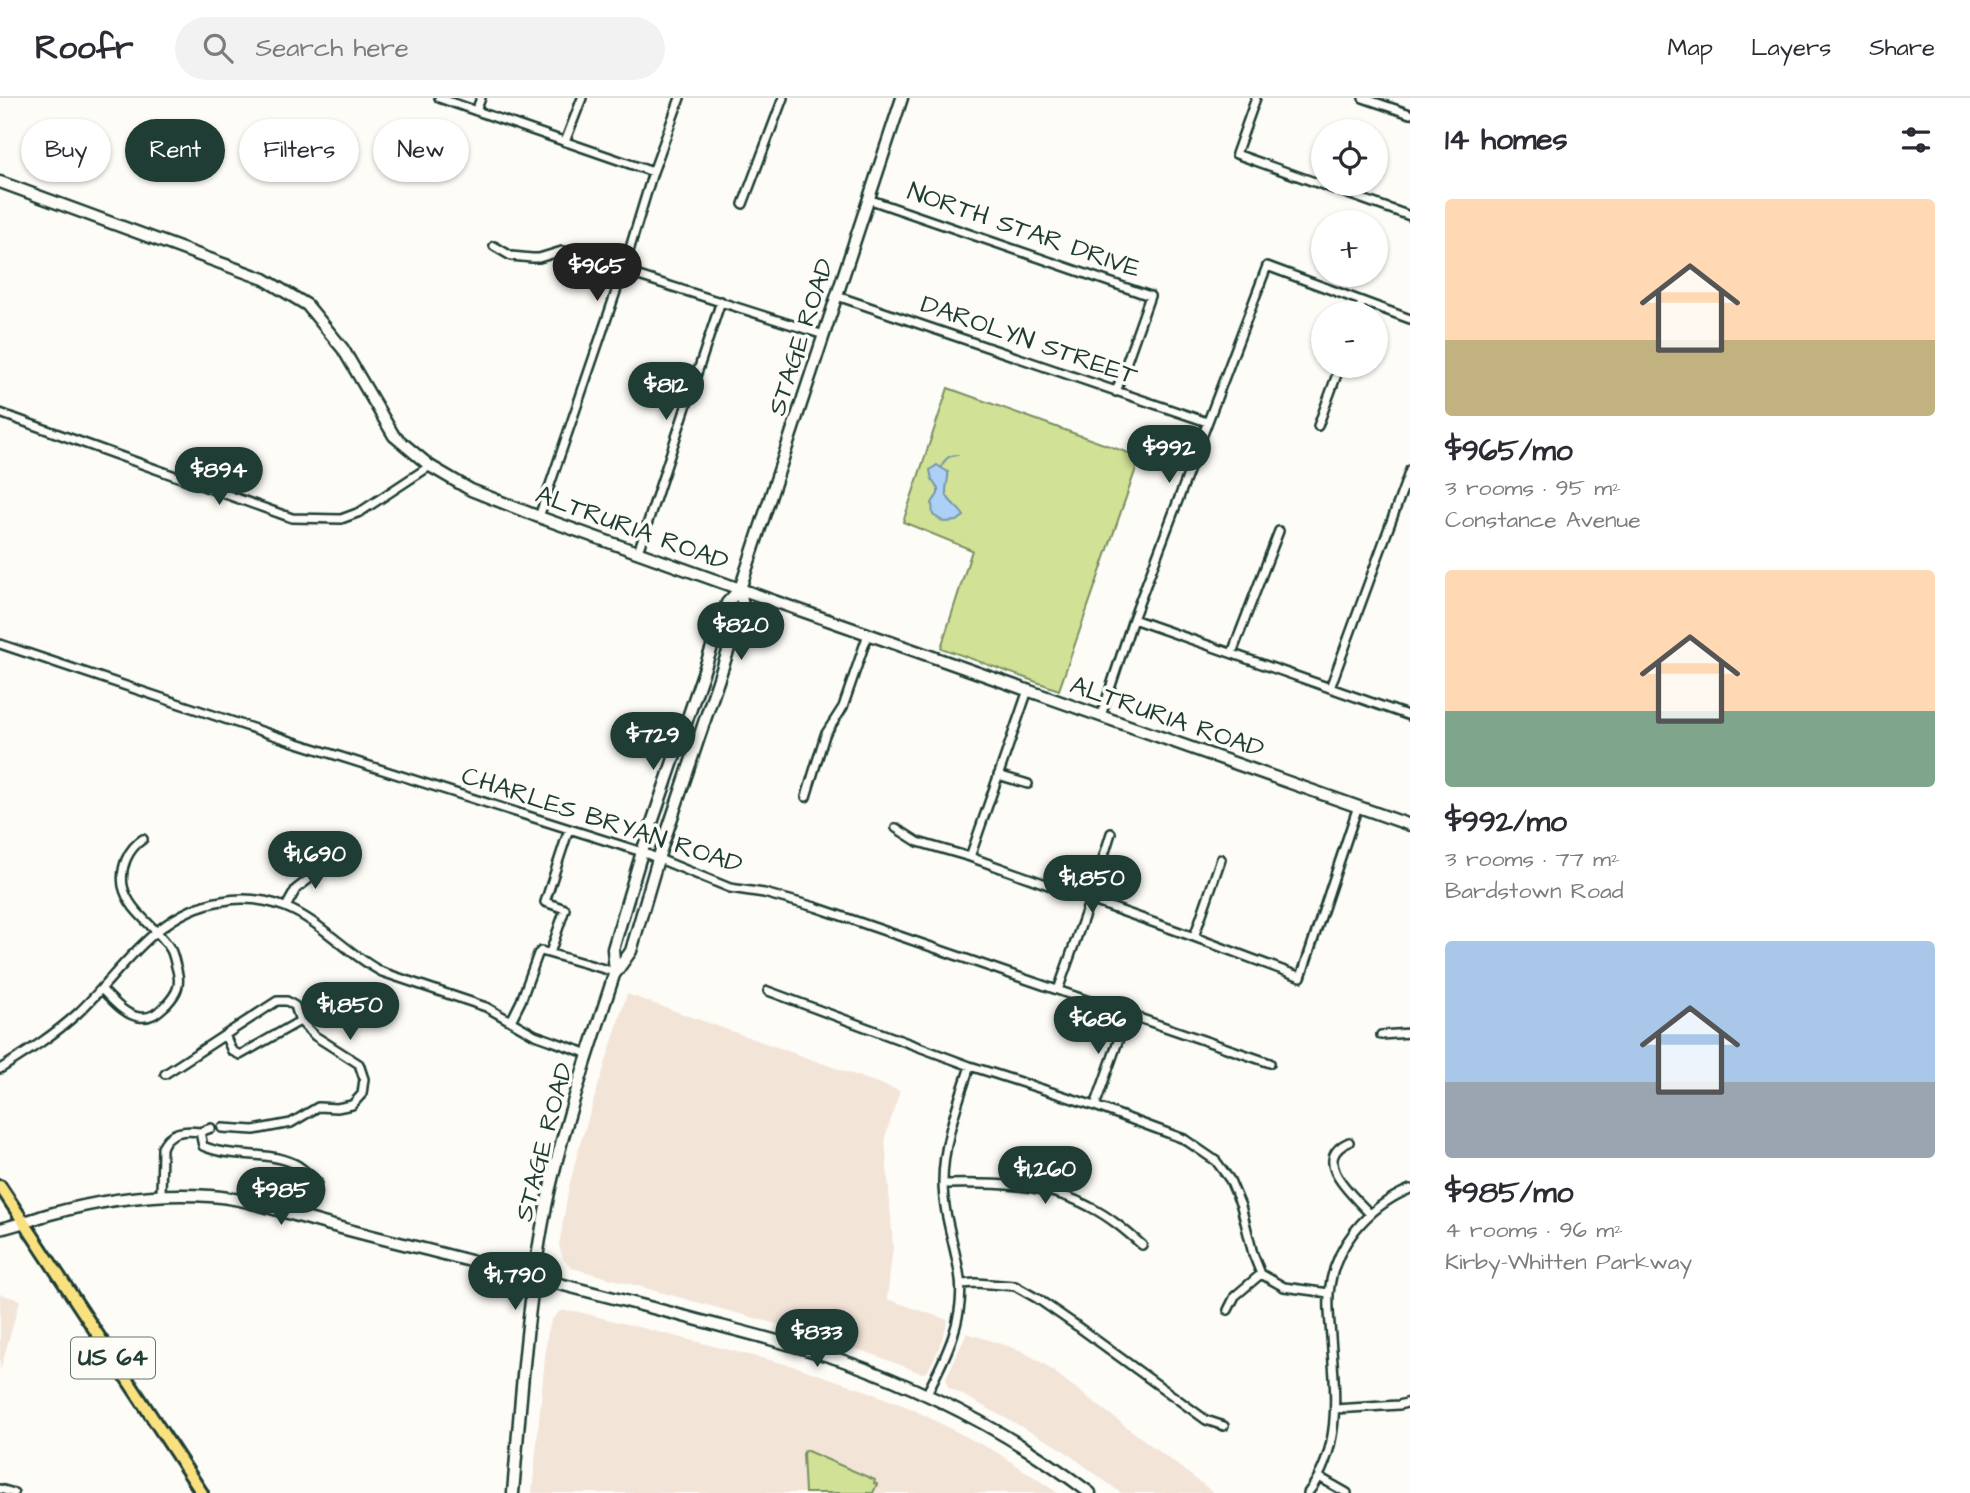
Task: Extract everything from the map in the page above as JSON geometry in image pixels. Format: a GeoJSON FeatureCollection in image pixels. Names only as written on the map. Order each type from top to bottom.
{"type":"FeatureCollection","features":[{"type":"Feature","properties":{"kind":"main road","name":"STAGE ROAD"},"geometry":{"type":"LineString","coordinates":[[615,972],[613,949],[642,852],[727,603],[740,589],[901,100]]}},
{"type":"Feature","properties":{"kind":"main road","name":"ALTRURIA ROAD"},"geometry":{"type":"LineString","coordinates":[[0,182],[264,279],[307,305],[343,349],[394,436],[430,466],[471,490],[740,589],[1410,824]]}},
{"type":"Feature","properties":{"kind":"main road","name":"STAGE ROAD"},"geometry":{"type":"LineString","coordinates":[[513,1493],[534,1276],[550,1189],[615,972],[631,951],[658,859],[743,607],[740,589]]}},
{"type":"Feature","properties":{"kind":"main road"},"geometry":{"type":"LineString","coordinates":[[685,726],[702,732]]}},
{"type":"Feature","properties":{"kind":"main road","name":"US 64"},"geometry":{"type":"LineString","coordinates":[[0,1186],[202,1493]]}},
{"type":"Feature","properties":{"kind":"main road"},"geometry":{"type":"LineString","coordinates":[[0,1229],[24,1224],[49,1214],[124,1199],[209,1196],[245,1200],[843,1361],[926,1395],[1012,1441],[1090,1493]]}},
{"type":"Feature","properties":{"kind":"street"},"geometry":{"type":"LineString","coordinates":[[439,98],[653,172]]}},
{"type":"Feature","properties":{"kind":"street"},"geometry":{"type":"LineString","coordinates":[[476,111],[481,98]]}},
{"type":"Feature","properties":{"kind":"street"},"geometry":{"type":"LineString","coordinates":[[565,142],[582,98]]}},
{"type":"Feature","properties":{"kind":"street"},"geometry":{"type":"LineString","coordinates":[[539,517],[680,98]]}},
{"type":"Feature","properties":{"kind":"street"},"geometry":{"type":"LineString","coordinates":[[743,205],[783,98]]}},
{"type":"Feature","properties":{"kind":"street"},"geometry":{"type":"LineString","coordinates":[[890,98],[901,100]]}},
{"type":"Feature","properties":{"kind":"street"},"geometry":{"type":"LineString","coordinates":[[1256,98],[1236,154],[1410,216]]}},
{"type":"Feature","properties":{"kind":"street"},"geometry":{"type":"LineString","coordinates":[[1363,98],[1410,114]]}},
{"type":"Feature","properties":{"kind":"street","name":"NORTH STAR DRIVE"},"geometry":{"type":"LineString","coordinates":[[868,199],[1150,296],[1116,391]]}},
{"type":"Feature","properties":{"kind":"street"},"geometry":{"type":"LineString","coordinates":[[494,246],[511,256],[539,258],[562,251],[586,255],[623,271],[824,335]]}},
{"type":"Feature","properties":{"kind":"street"},"geometry":{"type":"LineString","coordinates":[[1101,716],[1133,619],[1267,265],[1359,301]]}},
{"type":"Feature","properties":{"kind":"street","name":"DAROLYN STREET"},"geometry":{"type":"LineString","coordinates":[[837,296],[1207,422]]}},
{"type":"Feature","properties":{"kind":"street"},"geometry":{"type":"LineString","coordinates":[[638,552],[721,301]]}},
{"type":"Feature","properties":{"kind":"street"},"geometry":{"type":"LineString","coordinates":[[1388,311],[1410,319]]}},
{"type":"Feature","properties":{"kind":"street"},"geometry":{"type":"LineString","coordinates":[[1318,426],[1336,378]]}},
{"type":"Feature","properties":{"kind":"street"},"geometry":{"type":"LineString","coordinates":[[0,413],[292,518],[341,519],[360,512],[430,466]]}},
{"type":"Feature","properties":{"kind":"street"},"geometry":{"type":"LineString","coordinates":[[1329,688],[1410,470]]}},
{"type":"Feature","properties":{"kind":"street"},"geometry":{"type":"LineString","coordinates":[[1232,653],[1279,531]]}},
{"type":"Feature","properties":{"kind":"street"},"geometry":{"type":"LineString","coordinates":[[1133,619],[1410,716]]}},
{"type":"Feature","properties":{"kind":"street"},"geometry":{"type":"LineString","coordinates":[[806,796],[825,735],[842,707],[868,634]]}},
{"type":"Feature","properties":{"kind":"street","name":"CHARLES BRYAN ROAD"},"geometry":{"type":"LineString","coordinates":[[0,644],[294,742],[642,852],[730,888],[764,893],[815,907],[1270,1063]]}},
{"type":"Feature","properties":{"kind":"street"},"geometry":{"type":"LineString","coordinates":[[970,857],[1028,690]]}},
{"type":"Feature","properties":{"kind":"street"},"geometry":{"type":"LineString","coordinates":[[998,775],[1028,784]]}},
{"type":"Feature","properties":{"kind":"street"},"geometry":{"type":"LineString","coordinates":[[896,828],[918,842],[970,857],[1301,977],[1358,806]]}},
{"type":"Feature","properties":{"kind":"street"},"geometry":{"type":"LineString","coordinates":[[550,953],[565,909],[545,902],[569,830]]}},
{"type":"Feature","properties":{"kind":"street"},"geometry":{"type":"LineString","coordinates":[[1058,990],[1111,833]]}},
{"type":"Feature","properties":{"kind":"street"},"geometry":{"type":"LineString","coordinates":[[101,989],[126,1012],[141,1017],[156,1014],[178,989],[179,979],[172,952],[130,901],[123,886],[122,877],[127,857],[132,846],[143,839]]}},
{"type":"Feature","properties":{"kind":"street"},"geometry":{"type":"LineString","coordinates":[[1194,937],[1221,859]]}},
{"type":"Feature","properties":{"kind":"street"},"geometry":{"type":"LineString","coordinates":[[286,907],[296,889],[313,876],[320,864]]}},
{"type":"Feature","properties":{"kind":"street"},"geometry":{"type":"LineString","coordinates":[[0,1069],[55,1034],[172,918],[212,902],[246,899],[286,907],[308,919],[382,972],[474,1003],[542,1038],[589,1054]]}},
{"type":"Feature","properties":{"kind":"street"},"geometry":{"type":"LineString","coordinates":[[511,1021],[541,951],[615,972]]}},
{"type":"Feature","properties":{"kind":"street"},"geometry":{"type":"LineString","coordinates":[[768,991],[970,1066],[1095,1106],[1184,1139],[1205,1152],[1224,1170],[1241,1206],[1261,1274],[1284,1287],[1329,1293]]}},
{"type":"Feature","properties":{"kind":"street"},"geometry":{"type":"LineString","coordinates":[[165,1074],[277,1001],[287,1001],[295,1006],[300,1021],[315,1036],[359,1064],[364,1079],[362,1094],[352,1105],[337,1108],[317,1107],[291,1123],[254,1130],[222,1128]]}},
{"type":"Feature","properties":{"kind":"street"},"geometry":{"type":"LineString","coordinates":[[1095,1106],[1127,1016]]}},
{"type":"Feature","properties":{"kind":"street"},"geometry":{"type":"LineString","coordinates":[[225,1035],[232,1051],[240,1055],[300,1021]]}},
{"type":"Feature","properties":{"kind":"street"},"geometry":{"type":"LineString","coordinates":[[1381,1035],[1410,1033]]}},
{"type":"Feature","properties":{"kind":"street"},"geometry":{"type":"LineString","coordinates":[[926,1395],[951,1342],[958,1316],[961,1284],[945,1209],[943,1184],[944,1164],[954,1117],[970,1066]]}},
{"type":"Feature","properties":{"kind":"street"},"geometry":{"type":"LineString","coordinates":[[161,1196],[162,1148],[165,1141],[171,1135],[187,1130],[200,1132],[211,1128]]}},
{"type":"Feature","properties":{"kind":"street"},"geometry":{"type":"LineString","coordinates":[[200,1132],[203,1146],[214,1151],[276,1157],[298,1165],[317,1182],[304,1218]]}},
{"type":"Feature","properties":{"kind":"street"},"geometry":{"type":"LineString","coordinates":[[1349,1142],[1337,1151],[1333,1171],[1370,1214]]}},
{"type":"Feature","properties":{"kind":"street"},"geometry":{"type":"LineString","coordinates":[[1224,1170],[1233,1164]]}},
{"type":"Feature","properties":{"kind":"street"},"geometry":{"type":"LineString","coordinates":[[943,1184],[985,1183],[1026,1187],[1060,1195],[1090,1206],[1121,1226],[1142,1245]]}},
{"type":"Feature","properties":{"kind":"street"},"geometry":{"type":"LineString","coordinates":[[1308,1493],[1319,1477],[1331,1448],[1335,1409],[1329,1293],[1340,1253],[1355,1230],[1370,1214],[1391,1198],[1410,1189]]}},
{"type":"Feature","properties":{"kind":"street"},"geometry":{"type":"LineString","coordinates":[[1228,1310],[1235,1296],[1261,1274]]}},
{"type":"Feature","properties":{"kind":"street"},"geometry":{"type":"LineString","coordinates":[[961,1284],[1015,1286],[1058,1312],[1206,1420],[1224,1426]]}},
{"type":"Feature","properties":{"kind":"street"},"geometry":{"type":"LineString","coordinates":[[1335,1409],[1410,1402]]}},
{"type":"Feature","properties":{"kind":"street"},"geometry":{"type":"LineString","coordinates":[[1319,1477],[1347,1493]]}},
{"type":"Feature","properties":{"kind":"street"},"geometry":{"type":"LineString","coordinates":[[0,1489],[15,1493]]}},
{"type":"Feature","properties":{"kind":"shaded area"},"geometry":{"type":"Polygon","coordinates":[[[627,994],[900,1091],[885,1137],[893,1247],[887,1299],[948,1320],[938,1351],[927,1372],[921,1373],[802,1331],[572,1268],[563,1259],[559,1245],[569,1187],[627,994]]]}},
{"type":"Feature","properties":{"kind":"shaded area"},"geometry":{"type":"Polygon","coordinates":[[[0,1294],[20,1300],[0,1371],[0,1294]]]}},
{"type":"Feature","properties":{"kind":"shaded area"},"geometry":{"type":"Polygon","coordinates":[[[560,1311],[575,1311],[797,1367],[864,1390],[910,1408],[998,1453],[1058,1493],[532,1493],[547,1337],[551,1321],[560,1311]]]}},
{"type":"Feature","properties":{"kind":"shaded area"},"geometry":{"type":"Polygon","coordinates":[[[967,1333],[1020,1350],[1041,1362],[1214,1493],[1121,1493],[1059,1447],[948,1387],[946,1378],[967,1333]]]}},
{"type":"Feature","properties":{"kind":"green space"},"geometry":{"type":"Polygon","coordinates":[[[948,388],[1140,457],[1059,690],[941,648],[972,550],[903,522],[948,388]]]}},
{"type":"Feature","properties":{"kind":"green space"},"geometry":{"type":"Polygon","coordinates":[[[805,1450],[875,1480],[874,1483],[877,1484],[873,1493],[805,1493],[805,1450]]]}},
{"type":"Feature","properties":{"kind":"water"},"geometry":{"type":"Polygon","coordinates":[[[937,465],[948,472],[947,495],[964,516],[957,521],[944,522],[933,515],[932,503],[938,489],[930,470],[937,465]]]}},
{"type":"Feature","properties":{"kind":"waterway"},"geometry":{"type":"LineString","coordinates":[[942,467],[948,458],[958,455]]}}]}
